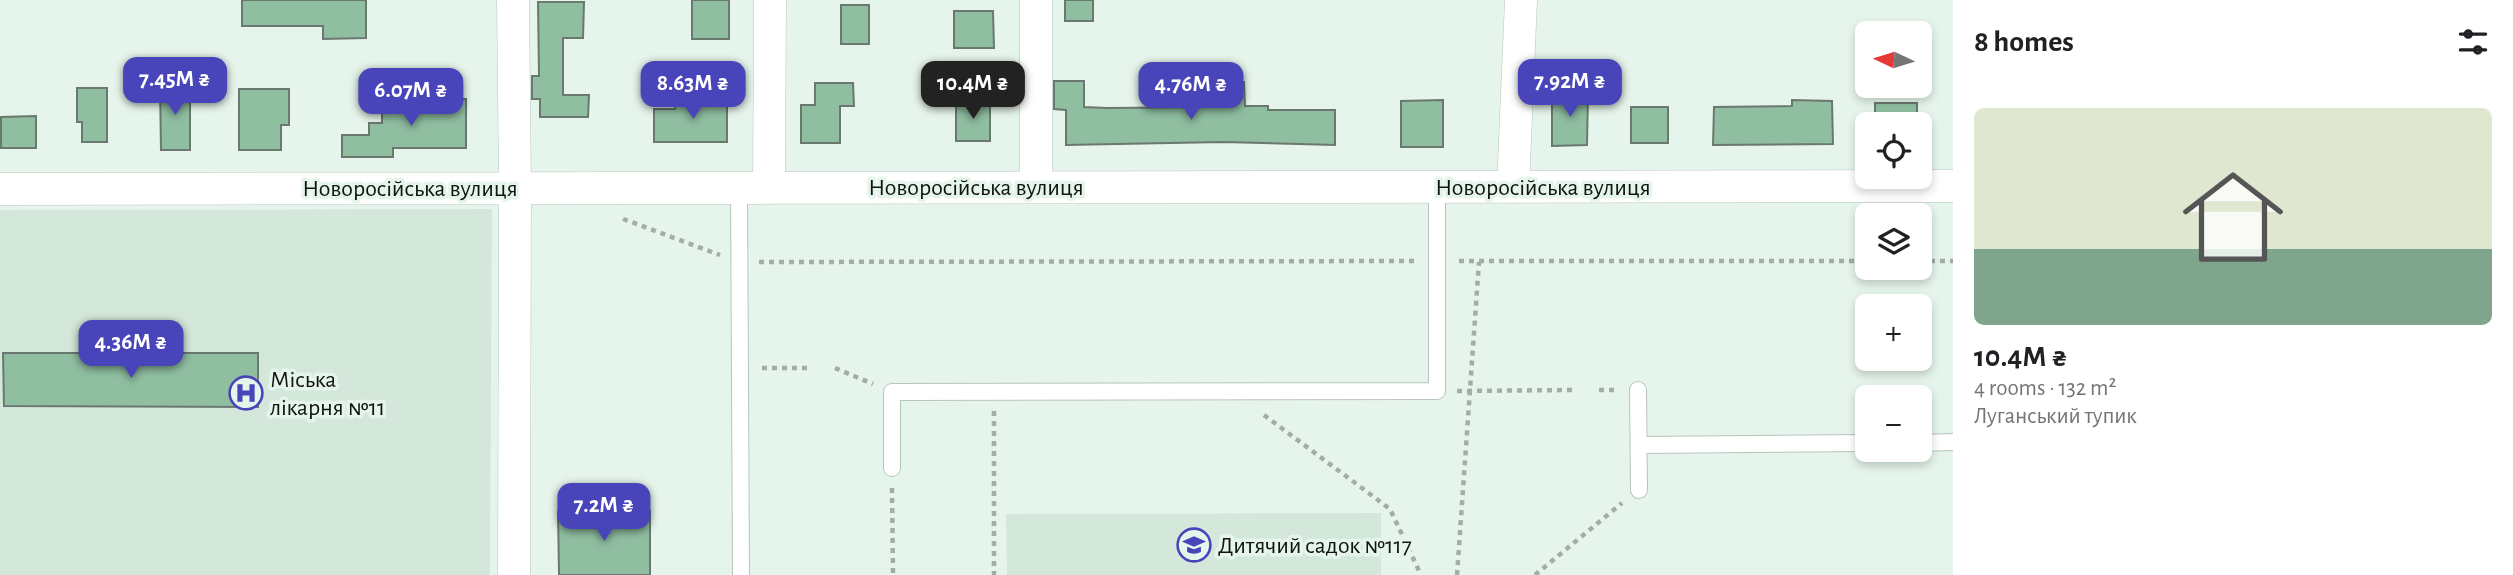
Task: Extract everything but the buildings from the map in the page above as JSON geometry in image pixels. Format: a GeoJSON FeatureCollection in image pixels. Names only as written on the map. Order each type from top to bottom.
{"type":"FeatureCollection","features":[{"type":"Feature","properties":{"kind":"street"},"geometry":{"type":"LineString","coordinates":[[513,0],[513,575]]}},
{"type":"Feature","properties":{"kind":"street"},"geometry":{"type":"LineString","coordinates":[[754,188],[770,0]]}},
{"type":"Feature","properties":{"kind":"street"},"geometry":{"type":"LineString","coordinates":[[1036,0],[1036,187]]}},
{"type":"Feature","properties":{"kind":"street"},"geometry":{"type":"LineString","coordinates":[[1513,187],[1521,0]]}},
{"type":"Feature","properties":{"kind":"street","name":"Новоросійська вулиця"},"geometry":{"type":"LineString","coordinates":[[0,189],[1953,186]]}},
{"type":"Feature","properties":{"kind":"lane"},"geometry":{"type":"LineString","coordinates":[[892,468],[892,392],[1437,391],[1437,187]]}},
{"type":"Feature","properties":{"kind":"lane"},"geometry":{"type":"LineString","coordinates":[[740,575],[740,262],[754,188]]}},
{"type":"Feature","properties":{"kind":"lane"},"geometry":{"type":"LineString","coordinates":[[1639,390],[1639,489]]}},
{"type":"Feature","properties":{"kind":"lane"},"geometry":{"type":"LineString","coordinates":[[1932,443],[1953,442]]}},
{"type":"Feature","properties":{"kind":"lane"},"geometry":{"type":"LineString","coordinates":[[1639,445],[1855,443]]}},
{"type":"Feature","properties":{"kind":"path"},"geometry":{"type":"LineString","coordinates":[[614,216],[740,262],[1855,261]]}},
{"type":"Feature","properties":{"kind":"path"},"geometry":{"type":"LineString","coordinates":[[1457,575],[1479,261]]}},
{"type":"Feature","properties":{"kind":"path"},"geometry":{"type":"LineString","coordinates":[[1932,261],[1953,261]]}},
{"type":"Feature","properties":{"kind":"path"},"geometry":{"type":"LineString","coordinates":[[740,368],[811,368]]}},
{"type":"Feature","properties":{"kind":"path"},"geometry":{"type":"LineString","coordinates":[[835,368],[892,392]]}},
{"type":"Feature","properties":{"kind":"path"},"geometry":{"type":"LineString","coordinates":[[1437,391],[1576,390]]}},
{"type":"Feature","properties":{"kind":"path"},"geometry":{"type":"LineString","coordinates":[[1233,391],[1390,509],[1421,575]]}},
{"type":"Feature","properties":{"kind":"path"},"geometry":{"type":"LineString","coordinates":[[994,392],[994,575]]}},
{"type":"Feature","properties":{"kind":"path"},"geometry":{"type":"LineString","coordinates":[[892,468],[893,575]]}},
{"type":"Feature","properties":{"kind":"path"},"geometry":{"type":"LineString","coordinates":[[1535,575],[1639,489]]}},
{"type":"Feature","properties":{"kind":"shaded area","name":"Міська лікарня №11"},"geometry":{"type":"Polygon","coordinates":[[[492,209],[490,575],[0,575],[0,210],[492,209]]]}},
{"type":"Feature","properties":{"kind":"shaded area","name":"Дитячий садок №117"},"geometry":{"type":"Polygon","coordinates":[[[1381,513],[1381,575],[1007,575],[1006,514],[1381,513]]]}},
{"type":"Feature","properties":{"kind":"place","name":"Міська лікарня №11"},"geometry":{"type":"Point","coordinates":[246,393]}},
{"type":"Feature","properties":{"kind":"place","name":"Дитячий садок №117"},"geometry":{"type":"Point","coordinates":[1194,545]}}]}
